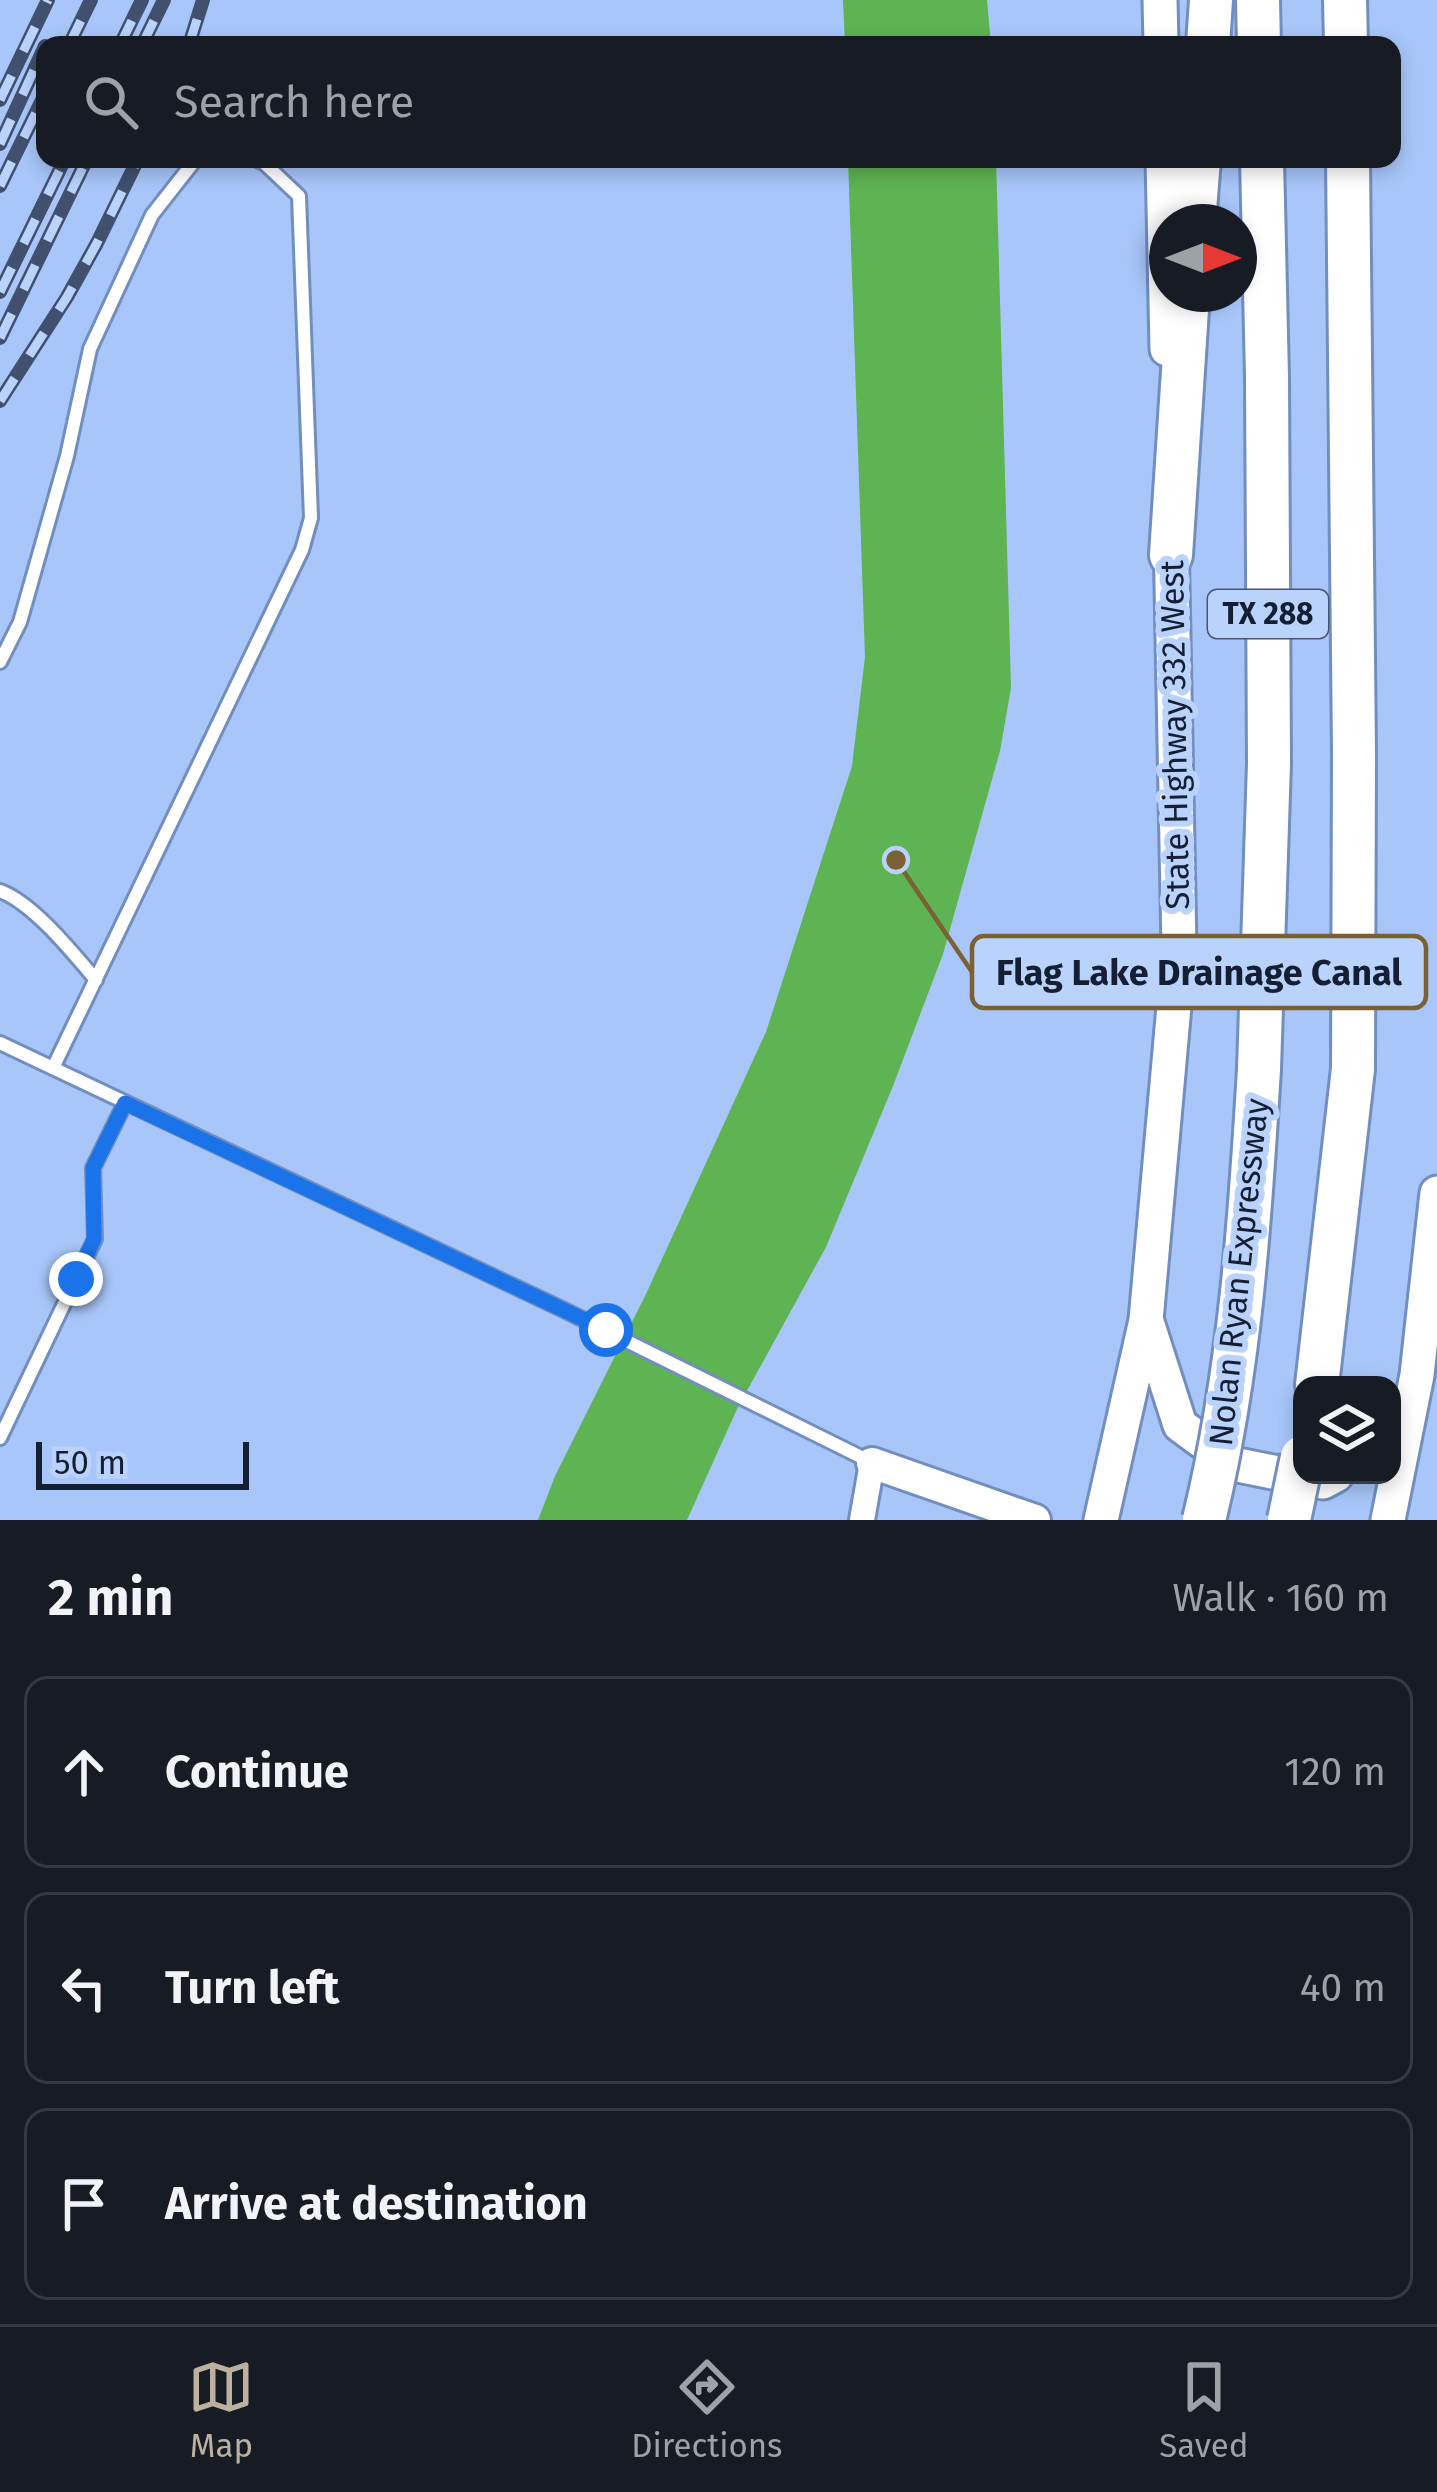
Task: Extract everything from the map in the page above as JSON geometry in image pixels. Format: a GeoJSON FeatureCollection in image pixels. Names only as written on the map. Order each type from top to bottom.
{"type":"FeatureCollection","features":[{"type":"Feature","properties":{"kind":"highway"},"geometry":{"type":"LineString","coordinates":[[1209,36],[1211,0]]}},
{"type":"Feature","properties":{"kind":"highway"},"geometry":{"type":"LineString","coordinates":[[1258,0],[1259,36]]}},
{"type":"Feature","properties":{"kind":"highway"},"geometry":{"type":"LineString","coordinates":[[1346,0],[1346,36]]}},
{"type":"Feature","properties":{"kind":"highway"},"geometry":{"type":"LineString","coordinates":[[1195,204],[1198,168]]}},
{"type":"Feature","properties":{"kind":"highway","name":"Nolan Ryan Expressway"},"geometry":{"type":"LineString","coordinates":[[1204,1520],[1218,1463],[1247,1256],[1259,1069],[1269,763],[1262,168]]}},
{"type":"Feature","properties":{"kind":"highway","name":"TX 288"},"geometry":{"type":"LineString","coordinates":[[1318,1376],[1353,1069],[1348,168]]}},
{"type":"Feature","properties":{"kind":"highway"},"geometry":{"type":"LineString","coordinates":[[1171,554],[1187,312]]}},
{"type":"Feature","properties":{"kind":"highway"},"geometry":{"type":"LineString","coordinates":[[1288,1520],[1296,1484]]}},
{"type":"Feature","properties":{"kind":"main road"},"geometry":{"type":"LineString","coordinates":[[1160,0],[1161,36]]}},
{"type":"Feature","properties":{"kind":"main road","name":"State Highway 332 West"},"geometry":{"type":"LineString","coordinates":[[1101,1520],[1146,1320],[1179,950],[1163,168]]}},
{"type":"Feature","properties":{"kind":"main road"},"geometry":{"type":"LineString","coordinates":[[1388,1520],[1417,1375],[1437,1193]]}},
{"type":"Feature","properties":{"kind":"main road"},"geometry":{"type":"LineString","coordinates":[[1146,1320],[1180,1426],[1233,1464],[1293,1476]]}},
{"type":"Feature","properties":{"kind":"main road"},"geometry":{"type":"LineString","coordinates":[[1401,1404],[1417,1375]]}},
{"type":"Feature","properties":{"kind":"street"},"geometry":{"type":"LineString","coordinates":[[862,1520],[872,1463],[1035,1520]]}},
{"type":"Feature","properties":{"kind":"lane"},"geometry":{"type":"LineString","coordinates":[[0,662],[26,602],[67,456],[90,349],[152,215],[189,168]]}},
{"type":"Feature","properties":{"kind":"lane"},"geometry":{"type":"LineString","coordinates":[[53,1068],[302,550],[311,518],[299,196],[269,168]]}},
{"type":"Feature","properties":{"kind":"lane"},"geometry":{"type":"LineString","coordinates":[[0,891],[12,896],[65,944],[96,980]]}},
{"type":"Feature","properties":{"kind":"lane"},"geometry":{"type":"LineString","coordinates":[[0,1043],[564,1310],[872,1463]]}},
{"type":"Feature","properties":{"kind":"lane"},"geometry":{"type":"LineString","coordinates":[[0,1438],[94,1239],[93,1168],[125,1103]]}},
{"type":"Feature","properties":{"kind":"shaded area"},"geometry":{"type":"Polygon","coordinates":[[[843,0],[987,0],[990,36],[845,36],[843,0]]]}},
{"type":"Feature","properties":{"kind":"shaded area"},"geometry":{"type":"Polygon","coordinates":[[[848,168],[996,168],[1011,688],[1000,751],[943,954],[826,1247],[737,1409],[687,1520],[538,1520],[766,1032],[852,766],[865,657],[848,168]]]}},
{"type":"Feature","properties":{"kind":"railway"},"geometry":{"type":"LineString","coordinates":[[0,100],[48,0]]}},
{"type":"Feature","properties":{"kind":"railway"},"geometry":{"type":"LineString","coordinates":[[73,36],[91,0]]}},
{"type":"Feature","properties":{"kind":"railway"},"geometry":{"type":"LineString","coordinates":[[124,36],[142,0]]}},
{"type":"Feature","properties":{"kind":"railway"},"geometry":{"type":"LineString","coordinates":[[146,36],[164,0]]}},
{"type":"Feature","properties":{"kind":"railway"},"geometry":{"type":"LineString","coordinates":[[192,36],[203,0]]}},
{"type":"Feature","properties":{"kind":"railway"},"geometry":{"type":"LineString","coordinates":[[0,144],[36,66]]}},
{"type":"Feature","properties":{"kind":"railway"},"geometry":{"type":"LineString","coordinates":[[0,186],[36,112]]}},
{"type":"Feature","properties":{"kind":"railway"},"geometry":{"type":"LineString","coordinates":[[0,292],[61,168]]}},
{"type":"Feature","properties":{"kind":"railway"},"geometry":{"type":"LineString","coordinates":[[0,338],[83,168]]}},
{"type":"Feature","properties":{"kind":"railway"},"geometry":{"type":"LineString","coordinates":[[0,401],[67,297],[134,168]]}},
{"type":"Feature","properties":{"kind":"place","name":"Flag Lake Drainage Canal"},"geometry":{"type":"Point","coordinates":[896,860]}},
{"type":"Feature","properties":{"kind":"route"},"geometry":{"type":"LineString","coordinates":[[76,1279],[94,1239],[93,1168],[125,1103],[606,1330]]}}]}
